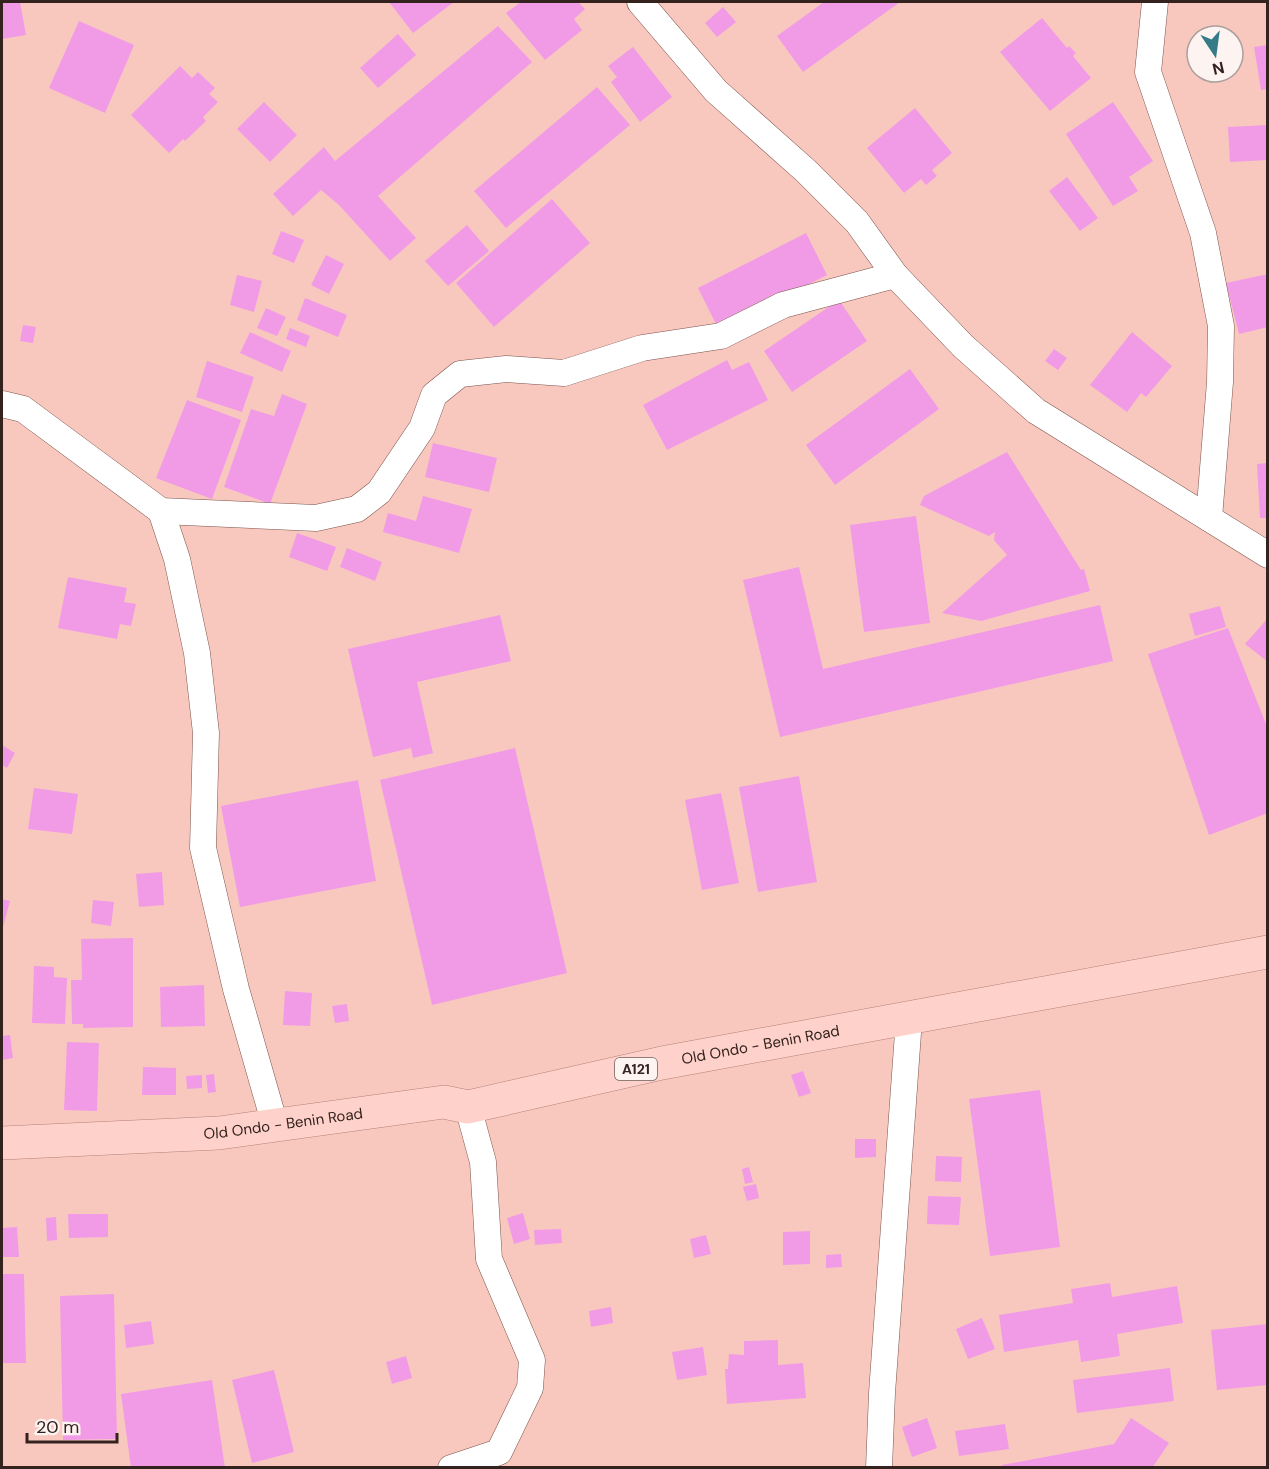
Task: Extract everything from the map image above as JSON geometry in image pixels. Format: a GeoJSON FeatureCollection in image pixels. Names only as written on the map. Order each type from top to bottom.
{"type":"FeatureCollection","features":[{"type":"Feature","properties":{"kind":"main road","name":"Old Ondo - Benin Road"},"geometry":{"type":"LineString","coordinates":[[2,1143],[219,1133],[444,1102],[468,1107],[662,1063],[1268,952]]}},
{"type":"Feature","properties":{"kind":"street"},"geometry":{"type":"LineString","coordinates":[[640,2],[716,91],[806,171],[857,222],[895,275],[963,346],[1036,411],[1268,555]]}},
{"type":"Feature","properties":{"kind":"street"},"geometry":{"type":"LineString","coordinates":[[1155,2],[1148,72],[1203,233],[1221,326],[1220,382],[1209,518]]}},
{"type":"Feature","properties":{"kind":"street"},"geometry":{"type":"LineString","coordinates":[[2,404],[23,409],[161,511],[316,518],[357,509],[380,492],[422,428],[434,395],[460,374],[506,369],[564,373],[642,348],[721,336],[783,305],[895,275]]}},
{"type":"Feature","properties":{"kind":"street"},"geometry":{"type":"LineString","coordinates":[[161,511],[177,559],[197,653],[206,733],[203,848],[236,989],[275,1125]]}},
{"type":"Feature","properties":{"kind":"street"},"geometry":{"type":"LineString","coordinates":[[879,1467],[882,1393],[909,1019]]}},
{"type":"Feature","properties":{"kind":"street"},"geometry":{"type":"LineString","coordinates":[[451,1467],[499,1452],[530,1388],[532,1360],[489,1259],[483,1162],[468,1107]]}},
{"type":"Feature","properties":{"kind":"building"},"geometry":{"type":"Polygon","coordinates":[[[2,2],[20,2],[26,35],[2,39],[2,2]]]}},
{"type":"Feature","properties":{"kind":"building"},"geometry":{"type":"Polygon","coordinates":[[[389,2],[454,2],[413,33],[389,2]]]}},
{"type":"Feature","properties":{"kind":"building"},"geometry":{"type":"Polygon","coordinates":[[[521,2],[578,2],[585,9],[574,19],[582,30],[545,60],[506,13],[521,2]]]}},
{"type":"Feature","properties":{"kind":"building"},"geometry":{"type":"Polygon","coordinates":[[[824,2],[900,2],[803,72],[777,36],[824,2]]]}},
{"type":"Feature","properties":{"kind":"building"},"geometry":{"type":"Polygon","coordinates":[[[723,7],[736,22],[717,37],[705,23],[723,7]]]}},
{"type":"Feature","properties":{"kind":"building"},"geometry":{"type":"Polygon","coordinates":[[[1042,18],[1067,48],[1069,46],[1076,53],[1073,56],[1091,78],[1050,111],[1000,52],[1042,18]]]}},
{"type":"Feature","properties":{"kind":"building"},"geometry":{"type":"Polygon","coordinates":[[[79,21],[134,45],[105,113],[49,88],[79,21]]]}},
{"type":"Feature","properties":{"kind":"building"},"geometry":{"type":"Polygon","coordinates":[[[498,26],[532,62],[378,196],[416,238],[390,261],[339,205],[321,190],[293,216],[273,194],[324,147],[335,161],[498,26]]]}},
{"type":"Feature","properties":{"kind":"building"},"geometry":{"type":"Polygon","coordinates":[[[398,34],[416,55],[378,88],[360,68],[398,34]]]}},
{"type":"Feature","properties":{"kind":"building"},"geometry":{"type":"Polygon","coordinates":[[[1268,45],[1268,89],[1261,90],[1254,47],[1268,45]]]}},
{"type":"Feature","properties":{"kind":"building"},"geometry":{"type":"Polygon","coordinates":[[[633,47],[672,97],[640,122],[611,82],[617,77],[608,66],[633,47]]]}},
{"type":"Feature","properties":{"kind":"building"},"geometry":{"type":"Polygon","coordinates":[[[180,66],[192,78],[198,72],[215,88],[209,94],[218,102],[203,117],[206,121],[169,153],[131,115],[180,66]]]}},
{"type":"Feature","properties":{"kind":"building"},"geometry":{"type":"Polygon","coordinates":[[[597,87],[630,125],[506,228],[474,191],[597,87]]]}},
{"type":"Feature","properties":{"kind":"building"},"geometry":{"type":"Polygon","coordinates":[[[264,102],[297,135],[270,162],[237,129],[264,102]]]}},
{"type":"Feature","properties":{"kind":"building"},"geometry":{"type":"Polygon","coordinates":[[[1113,102],[1153,161],[1129,177],[1138,191],[1113,206],[1066,134],[1113,102]]]}},
{"type":"Feature","properties":{"kind":"building"},"geometry":{"type":"Polygon","coordinates":[[[915,108],[952,153],[932,170],[937,176],[926,185],[921,179],[904,193],[867,148],[915,108]]]}},
{"type":"Feature","properties":{"kind":"building"},"geometry":{"type":"Polygon","coordinates":[[[1268,125],[1268,160],[1230,162],[1228,127],[1268,125]]]}},
{"type":"Feature","properties":{"kind":"building"},"geometry":{"type":"Polygon","coordinates":[[[1067,177],[1098,218],[1080,231],[1049,191],[1067,177]]]}},
{"type":"Feature","properties":{"kind":"building"},"geometry":{"type":"Polygon","coordinates":[[[552,199],[590,243],[494,327],[456,283],[552,199]]]}},
{"type":"Feature","properties":{"kind":"building"},"geometry":{"type":"Polygon","coordinates":[[[467,225],[489,251],[448,286],[425,261],[467,225]]]}},
{"type":"Feature","properties":{"kind":"building"},"geometry":{"type":"Polygon","coordinates":[[[281,231],[304,240],[294,263],[272,254],[281,231]]]}},
{"type":"Feature","properties":{"kind":"building"},"geometry":{"type":"Polygon","coordinates":[[[806,233],[827,275],[719,330],[698,288],[806,233]]]}},
{"type":"Feature","properties":{"kind":"building"},"geometry":{"type":"Polygon","coordinates":[[[326,255],[344,264],[329,294],[311,285],[326,255]]]}},
{"type":"Feature","properties":{"kind":"building"},"geometry":{"type":"Polygon","coordinates":[[[1268,274],[1268,327],[1239,334],[1226,283],[1268,274]]]}},
{"type":"Feature","properties":{"kind":"building"},"geometry":{"type":"Polygon","coordinates":[[[237,275],[262,281],[254,312],[230,305],[237,275]]]}},
{"type":"Feature","properties":{"kind":"building"},"geometry":{"type":"Polygon","coordinates":[[[305,298],[347,315],[338,337],[297,320],[305,298]]]}},
{"type":"Feature","properties":{"kind":"building"},"geometry":{"type":"Polygon","coordinates":[[[839,300],[867,341],[792,392],[764,351],[839,300]]]}},
{"type":"Feature","properties":{"kind":"building"},"geometry":{"type":"Polygon","coordinates":[[[266,308],[286,317],[277,336],[257,328],[266,308]]]}},
{"type":"Feature","properties":{"kind":"building"},"geometry":{"type":"Polygon","coordinates":[[[23,325],[36,327],[33,343],[20,341],[23,325]]]}},
{"type":"Feature","properties":{"kind":"building"},"geometry":{"type":"Polygon","coordinates":[[[290,328],[310,336],[306,347],[286,339],[290,328]]]}},
{"type":"Feature","properties":{"kind":"building"},"geometry":{"type":"Polygon","coordinates":[[[250,332],[291,351],[282,372],[240,353],[250,332]]]}},
{"type":"Feature","properties":{"kind":"building"},"geometry":{"type":"Polygon","coordinates":[[[1132,332],[1172,366],[1146,397],[1141,393],[1127,412],[1090,385],[1132,332]]]}},
{"type":"Feature","properties":{"kind":"building"},"geometry":{"type":"Polygon","coordinates":[[[1054,349],[1067,358],[1058,370],[1045,361],[1054,349]]]}},
{"type":"Feature","properties":{"kind":"building"},"geometry":{"type":"Polygon","coordinates":[[[727,360],[732,370],[749,362],[768,400],[667,450],[643,405],[727,360]]]}},
{"type":"Feature","properties":{"kind":"building"},"geometry":{"type":"Polygon","coordinates":[[[207,361],[254,377],[242,412],[196,397],[207,361]]]}},
{"type":"Feature","properties":{"kind":"building"},"geometry":{"type":"Polygon","coordinates":[[[910,369],[939,409],[835,485],[806,445],[910,369]]]}},
{"type":"Feature","properties":{"kind":"building"},"geometry":{"type":"Polygon","coordinates":[[[282,394],[307,404],[270,504],[224,487],[251,409],[274,416],[282,394]]]}},
{"type":"Feature","properties":{"kind":"building"},"geometry":{"type":"Polygon","coordinates":[[[187,400],[241,420],[212,499],[156,478],[187,400]]]}},
{"type":"Feature","properties":{"kind":"building"},"geometry":{"type":"Polygon","coordinates":[[[433,443],[497,458],[489,492],[425,477],[433,443]]]}},
{"type":"Feature","properties":{"kind":"building"},"geometry":{"type":"Polygon","coordinates":[[[1007,452],[1081,570],[1084,569],[1090,591],[981,621],[942,613],[1007,555],[994,540],[995,532],[989,536],[920,505],[924,496],[1007,452]]]}},
{"type":"Feature","properties":{"kind":"building"},"geometry":{"type":"Polygon","coordinates":[[[1268,463],[1268,518],[1260,518],[1257,464],[1268,463]]]}},
{"type":"Feature","properties":{"kind":"building"},"geometry":{"type":"Polygon","coordinates":[[[423,496],[472,509],[459,553],[383,532],[388,513],[416,521],[423,496]]]}},
{"type":"Feature","properties":{"kind":"building"},"geometry":{"type":"Polygon","coordinates":[[[916,516],[930,623],[864,632],[850,525],[916,516]]]}},
{"type":"Feature","properties":{"kind":"building"},"geometry":{"type":"Polygon","coordinates":[[[297,533],[336,547],[327,571],[289,557],[297,533]]]}},
{"type":"Feature","properties":{"kind":"building"},"geometry":{"type":"Polygon","coordinates":[[[347,548],[382,562],[375,581],[340,567],[347,548]]]}},
{"type":"Feature","properties":{"kind":"building"},"geometry":{"type":"Polygon","coordinates":[[[799,567],[823,669],[1100,605],[1113,661],[780,737],[743,580],[799,567]]]}},
{"type":"Feature","properties":{"kind":"building"},"geometry":{"type":"Polygon","coordinates":[[[68,577],[127,588],[124,602],[136,604],[131,626],[120,624],[117,639],[58,628],[68,577]]]}},
{"type":"Feature","properties":{"kind":"building"},"geometry":{"type":"Polygon","coordinates":[[[1220,606],[1226,627],[1195,636],[1189,614],[1220,606]]]}},
{"type":"Feature","properties":{"kind":"building"},"geometry":{"type":"Polygon","coordinates":[[[500,615],[511,661],[417,682],[433,753],[413,758],[411,748],[373,757],[348,649],[500,615]]]}},
{"type":"Feature","properties":{"kind":"building"},"geometry":{"type":"Polygon","coordinates":[[[1268,618],[1268,662],[1245,644],[1268,618]]]}},
{"type":"Feature","properties":{"kind":"building"},"geometry":{"type":"Polygon","coordinates":[[[1228,628],[1268,729],[1268,813],[1209,835],[1148,654],[1228,628]]]}},
{"type":"Feature","properties":{"kind":"building"},"geometry":{"type":"Polygon","coordinates":[[[2,745],[15,753],[7,768],[2,765],[2,745]]]}},
{"type":"Feature","properties":{"kind":"building"},"geometry":{"type":"Polygon","coordinates":[[[515,748],[567,973],[432,1005],[380,780],[515,748]]]}},
{"type":"Feature","properties":{"kind":"building"},"geometry":{"type":"Polygon","coordinates":[[[799,776],[817,882],[758,892],[739,787],[799,776]]]}},
{"type":"Feature","properties":{"kind":"building"},"geometry":{"type":"Polygon","coordinates":[[[358,780],[376,881],[240,907],[221,806],[358,780]]]}},
{"type":"Feature","properties":{"kind":"building"},"geometry":{"type":"Polygon","coordinates":[[[34,788],[78,794],[72,834],[28,829],[34,788]]]}},
{"type":"Feature","properties":{"kind":"building"},"geometry":{"type":"Polygon","coordinates":[[[721,793],[739,883],[702,890],[685,800],[721,793]]]}},
{"type":"Feature","properties":{"kind":"building"},"geometry":{"type":"Polygon","coordinates":[[[162,872],[164,905],[139,907],[136,874],[162,872]]]}},
{"type":"Feature","properties":{"kind":"building"},"geometry":{"type":"Polygon","coordinates":[[[2,899],[10,901],[2,931],[2,899]]]}},
{"type":"Feature","properties":{"kind":"building"},"geometry":{"type":"Polygon","coordinates":[[[93,900],[114,902],[111,926],[91,923],[93,900]]]}},
{"type":"Feature","properties":{"kind":"building"},"geometry":{"type":"Polygon","coordinates":[[[133,938],[133,1027],[83,1028],[83,1024],[72,1024],[71,980],[82,980],[81,939],[133,938]]]}},
{"type":"Feature","properties":{"kind":"building"},"geometry":{"type":"Polygon","coordinates":[[[34,966],[54,967],[54,977],[67,978],[65,1024],[32,1023],[34,966]]]}},
{"type":"Feature","properties":{"kind":"building"},"geometry":{"type":"Polygon","coordinates":[[[204,985],[205,1026],[161,1027],[160,987],[204,985]]]}},
{"type":"Feature","properties":{"kind":"building"},"geometry":{"type":"Polygon","coordinates":[[[285,991],[312,993],[310,1026],[283,1025],[285,991]]]}},
{"type":"Feature","properties":{"kind":"building"},"geometry":{"type":"Polygon","coordinates":[[[347,1004],[349,1021],[335,1023],[332,1006],[347,1004]]]}},
{"type":"Feature","properties":{"kind":"building"},"geometry":{"type":"Polygon","coordinates":[[[10,1035],[13,1058],[2,1060],[2,1036],[10,1035]]]}},
{"type":"Feature","properties":{"kind":"building"},"geometry":{"type":"Polygon","coordinates":[[[67,1042],[99,1043],[97,1111],[64,1110],[67,1042]]]}},
{"type":"Feature","properties":{"kind":"building"},"geometry":{"type":"Polygon","coordinates":[[[143,1067],[176,1068],[176,1095],[142,1095],[143,1067]]]}},
{"type":"Feature","properties":{"kind":"building"},"geometry":{"type":"Polygon","coordinates":[[[803,1071],[811,1093],[799,1097],[791,1075],[803,1071]]]}},
{"type":"Feature","properties":{"kind":"building"},"geometry":{"type":"Polygon","coordinates":[[[214,1074],[216,1092],[208,1093],[206,1075],[214,1074]]]}},
{"type":"Feature","properties":{"kind":"building"},"geometry":{"type":"Polygon","coordinates":[[[202,1075],[202,1088],[187,1089],[186,1076],[202,1075]]]}},
{"type":"Feature","properties":{"kind":"building"},"geometry":{"type":"Polygon","coordinates":[[[1040,1090],[1060,1247],[990,1256],[969,1099],[1040,1090]]]}},
{"type":"Feature","properties":{"kind":"building"},"geometry":{"type":"Polygon","coordinates":[[[855,1139],[876,1139],[876,1157],[855,1158],[855,1139]]]}},
{"type":"Feature","properties":{"kind":"building"},"geometry":{"type":"Polygon","coordinates":[[[936,1156],[962,1157],[961,1182],[935,1181],[936,1156]]]}},
{"type":"Feature","properties":{"kind":"building"},"geometry":{"type":"Polygon","coordinates":[[[749,1167],[753,1182],[745,1184],[742,1169],[749,1167]]]}},
{"type":"Feature","properties":{"kind":"building"},"geometry":{"type":"Polygon","coordinates":[[[756,1184],[759,1198],[747,1201],[743,1187],[756,1184]]]}},
{"type":"Feature","properties":{"kind":"building"},"geometry":{"type":"Polygon","coordinates":[[[928,1196],[961,1197],[959,1225],[927,1224],[928,1196]]]}},
{"type":"Feature","properties":{"kind":"building"},"geometry":{"type":"Polygon","coordinates":[[[523,1213],[530,1239],[514,1244],[507,1218],[523,1213]]]}},
{"type":"Feature","properties":{"kind":"building"},"geometry":{"type":"Polygon","coordinates":[[[68,1214],[108,1214],[108,1237],[69,1238],[68,1214]]]}},
{"type":"Feature","properties":{"kind":"building"},"geometry":{"type":"Polygon","coordinates":[[[56,1217],[57,1240],[47,1241],[46,1218],[56,1217]]]}},
{"type":"Feature","properties":{"kind":"building"},"geometry":{"type":"Polygon","coordinates":[[[17,1227],[19,1257],[2,1257],[2,1228],[17,1227]]]}},
{"type":"Feature","properties":{"kind":"building"},"geometry":{"type":"Polygon","coordinates":[[[561,1229],[562,1243],[535,1245],[534,1230],[561,1229]]]}},
{"type":"Feature","properties":{"kind":"building"},"geometry":{"type":"Polygon","coordinates":[[[810,1231],[810,1264],[783,1265],[783,1232],[810,1231]]]}},
{"type":"Feature","properties":{"kind":"building"},"geometry":{"type":"Polygon","coordinates":[[[706,1235],[711,1254],[694,1258],[690,1239],[706,1235]]]}},
{"type":"Feature","properties":{"kind":"building"},"geometry":{"type":"Polygon","coordinates":[[[841,1254],[842,1267],[826,1268],[826,1255],[841,1254]]]}},
{"type":"Feature","properties":{"kind":"building"},"geometry":{"type":"Polygon","coordinates":[[[2,1274],[24,1274],[26,1363],[2,1363],[2,1274]]]}},
{"type":"Feature","properties":{"kind":"building"},"geometry":{"type":"Polygon","coordinates":[[[1110,1283],[1112,1297],[1177,1286],[1183,1323],[1117,1334],[1120,1356],[1081,1362],[1078,1340],[1004,1352],[999,1315],[1073,1303],[1071,1289],[1110,1283]]]}},
{"type":"Feature","properties":{"kind":"building"},"geometry":{"type":"Polygon","coordinates":[[[114,1294],[117,1439],[63,1440],[60,1296],[114,1294]]]}},
{"type":"Feature","properties":{"kind":"building"},"geometry":{"type":"Polygon","coordinates":[[[611,1307],[613,1323],[591,1327],[589,1311],[611,1307]]]}},
{"type":"Feature","properties":{"kind":"building"},"geometry":{"type":"Polygon","coordinates":[[[982,1318],[995,1349],[968,1359],[956,1329],[982,1318]]]}},
{"type":"Feature","properties":{"kind":"building"},"geometry":{"type":"Polygon","coordinates":[[[151,1321],[154,1344],[126,1348],[124,1325],[151,1321]]]}},
{"type":"Feature","properties":{"kind":"building"},"geometry":{"type":"Polygon","coordinates":[[[1268,1324],[1268,1385],[1217,1390],[1211,1330],[1268,1324]]]}},
{"type":"Feature","properties":{"kind":"building"},"geometry":{"type":"Polygon","coordinates":[[[778,1340],[778,1365],[803,1363],[806,1398],[727,1404],[725,1369],[728,1369],[729,1354],[744,1355],[744,1341],[778,1340]]]}},
{"type":"Feature","properties":{"kind":"building"},"geometry":{"type":"Polygon","coordinates":[[[703,1347],[707,1375],[677,1380],[672,1352],[703,1347]]]}},
{"type":"Feature","properties":{"kind":"building"},"geometry":{"type":"Polygon","coordinates":[[[406,1356],[412,1378],[392,1384],[386,1362],[406,1356]]]}},
{"type":"Feature","properties":{"kind":"building"},"geometry":{"type":"Polygon","coordinates":[[[1170,1368],[1174,1401],[1077,1413],[1073,1380],[1170,1368]]]}},
{"type":"Feature","properties":{"kind":"building"},"geometry":{"type":"Polygon","coordinates":[[[274,1370],[294,1452],[252,1463],[232,1380],[274,1370]]]}},
{"type":"Feature","properties":{"kind":"building"},"geometry":{"type":"Polygon","coordinates":[[[212,1380],[225,1468],[131,1468],[121,1394],[212,1380]]]}},
{"type":"Feature","properties":{"kind":"building"},"geometry":{"type":"Polygon","coordinates":[[[927,1418],[937,1448],[912,1457],[902,1427],[927,1418]]]}},
{"type":"Feature","properties":{"kind":"building"},"geometry":{"type":"Polygon","coordinates":[[[1131,1418],[1169,1443],[1152,1468],[1003,1468],[1002,1465],[1114,1444],[1131,1418]]]}},
{"type":"Feature","properties":{"kind":"building"},"geometry":{"type":"Polygon","coordinates":[[[1005,1424],[1009,1449],[959,1456],[955,1431],[1005,1424]]]}}]}
